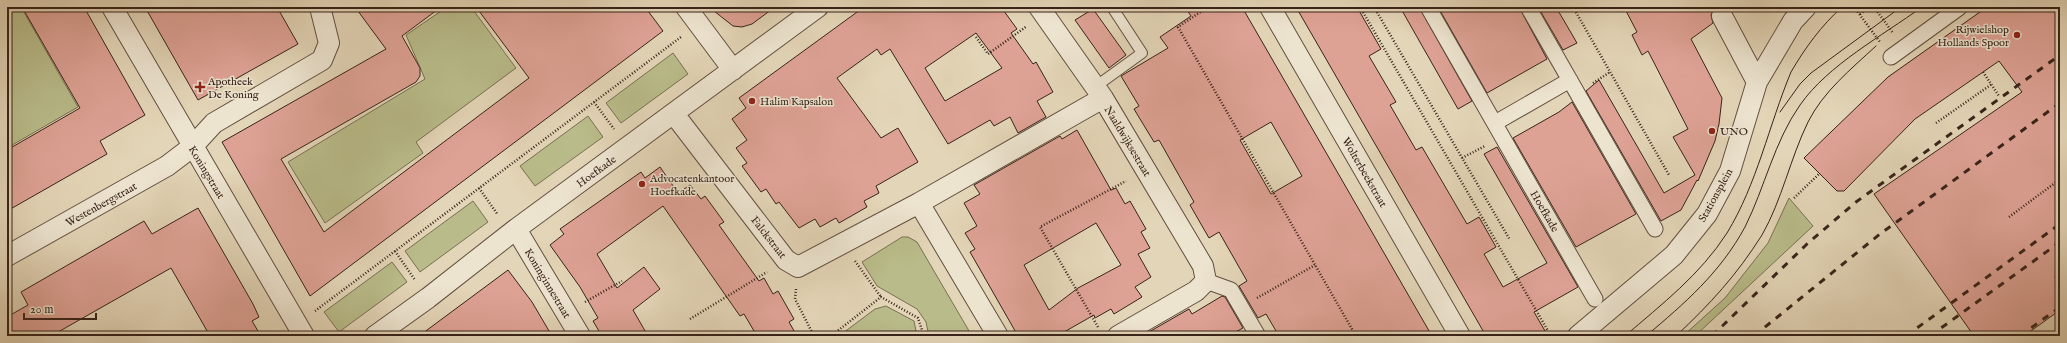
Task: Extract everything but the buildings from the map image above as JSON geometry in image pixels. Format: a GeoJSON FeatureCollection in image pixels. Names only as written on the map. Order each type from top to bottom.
{"type":"FeatureCollection","features":[{"type":"Feature","properties":{"kind":"street","name":"Koningstraat"},"geometry":{"type":"LineString","coordinates":[[112,7],[192,147],[301,330]]}},
{"type":"Feature","properties":{"kind":"street","name":"Westenbergstraat"},"geometry":{"type":"LineString","coordinates":[[7,256],[166,166],[192,147],[214,123],[322,60],[329,43],[320,7]]}},
{"type":"Feature","properties":{"kind":"street"},"geometry":{"type":"LineString","coordinates":[[686,7],[733,70]]}},
{"type":"Feature","properties":{"kind":"street","name":"Hoefkade"},"geometry":{"type":"LineString","coordinates":[[375,336],[428,298],[513,231],[818,7]]}},
{"type":"Feature","properties":{"kind":"street","name":"Wolterbeekstraat"},"geometry":{"type":"LineString","coordinates":[[1270,7],[1460,336]]}},
{"type":"Feature","properties":{"kind":"street","name":"Hoefkade"},"geometry":{"type":"LineString","coordinates":[[1428,7],[1601,306]]}},
{"type":"Feature","properties":{"kind":"street"},"geometry":{"type":"LineString","coordinates":[[1528,7],[1655,228]]}},
{"type":"Feature","properties":{"kind":"street","name":"Stationsplein"},"geometry":{"type":"LineString","coordinates":[[1578,336],[1601,306],[1674,255],[1707,214],[1730,171],[1758,82],[1793,21],[1806,7]]}},
{"type":"Feature","properties":{"kind":"street"},"geometry":{"type":"LineString","coordinates":[[1891,57],[1960,7]]}},
{"type":"Feature","properties":{"kind":"street","name":"Naaldwijksestraat"},"geometry":{"type":"LineString","coordinates":[[1041,10],[1099,92],[1203,266],[1206,281]]}},
{"type":"Feature","properties":{"kind":"street"},"geometry":{"type":"LineString","coordinates":[[1722,16],[1758,82]]}},
{"type":"Feature","properties":{"kind":"street"},"geometry":{"type":"LineString","coordinates":[[1498,129],[1570,80]]}},
{"type":"Feature","properties":{"kind":"street","name":"Falckstraat"},"geometry":{"type":"LineString","coordinates":[[674,114],[792,263],[845,241],[919,203],[1099,92]]}},
{"type":"Feature","properties":{"kind":"street"},"geometry":{"type":"LineString","coordinates":[[919,203],[998,336]]}},
{"type":"Feature","properties":{"kind":"street","name":"Koninginnestraat"},"geometry":{"type":"LineString","coordinates":[[513,231],[580,336]]}},
{"type":"Feature","properties":{"kind":"street"},"geometry":{"type":"LineString","coordinates":[[1118,336],[1196,291],[1206,281],[1231,290],[1258,336]]}},
{"type":"Feature","properties":{"kind":"lane"},"geometry":{"type":"LineString","coordinates":[[1099,92],[1142,52],[1112,7]]}},
{"type":"Feature","properties":{"kind":"path"},"geometry":{"type":"LineString","coordinates":[[1208,7],[1178,27],[1356,336]]}},
{"type":"Feature","properties":{"kind":"path"},"geometry":{"type":"LineString","coordinates":[[1360,7],[1551,336]]}},
{"type":"Feature","properties":{"kind":"path"},"geometry":{"type":"LineString","coordinates":[[1374,7],[1510,240]]}},
{"type":"Feature","properties":{"kind":"path"},"geometry":{"type":"LineString","coordinates":[[1573,7],[1669,175]]}},
{"type":"Feature","properties":{"kind":"path"},"geometry":{"type":"LineString","coordinates":[[1854,7],[1891,57]]}},
{"type":"Feature","properties":{"kind":"path"},"geometry":{"type":"LineString","coordinates":[[1860,14],[1870,7]]}},
{"type":"Feature","properties":{"kind":"path"},"geometry":{"type":"LineString","coordinates":[[1874,7],[1904,48]]}},
{"type":"Feature","properties":{"kind":"path"},"geometry":{"type":"LineString","coordinates":[[976,37],[988,54],[1041,10]]}},
{"type":"Feature","properties":{"kind":"path"},"geometry":{"type":"LineString","coordinates":[[301,330],[395,251],[699,24]]}},
{"type":"Feature","properties":{"kind":"path"},"geometry":{"type":"LineString","coordinates":[[1983,72],[1999,96]]}},
{"type":"Feature","properties":{"kind":"path"},"geometry":{"type":"LineString","coordinates":[[1936,123],[1992,84]]}},
{"type":"Feature","properties":{"kind":"path"},"geometry":{"type":"LineString","coordinates":[[594,102],[628,147]]}},
{"type":"Feature","properties":{"kind":"path"},"geometry":{"type":"LineString","coordinates":[[1462,158],[1498,129]]}},
{"type":"Feature","properties":{"kind":"path"},"geometry":{"type":"LineString","coordinates":[[1100,329],[1040,227],[1146,170]]}},
{"type":"Feature","properties":{"kind":"path"},"geometry":{"type":"LineString","coordinates":[[1794,198],[1819,174]]}},
{"type":"Feature","properties":{"kind":"path"},"geometry":{"type":"LineString","coordinates":[[2008,217],[2059,180]]}},
{"type":"Feature","properties":{"kind":"path"},"geometry":{"type":"LineString","coordinates":[[479,188],[513,231]]}},
{"type":"Feature","properties":{"kind":"path"},"geometry":{"type":"LineString","coordinates":[[845,241],[858,268],[881,297],[918,318],[923,336]]}},
{"type":"Feature","properties":{"kind":"path"},"geometry":{"type":"LineString","coordinates":[[395,251],[428,298]]}},
{"type":"Feature","properties":{"kind":"path"},"geometry":{"type":"LineString","coordinates":[[690,319],[792,263],[795,299],[814,336]]}},
{"type":"Feature","properties":{"kind":"path"},"geometry":{"type":"LineString","coordinates":[[1241,307],[1315,265]]}},
{"type":"Feature","properties":{"kind":"path"},"geometry":{"type":"LineString","coordinates":[[2055,278],[2060,274]]}},
{"type":"Feature","properties":{"kind":"path"},"geometry":{"type":"LineString","coordinates":[[566,313],[622,281]]}},
{"type":"Feature","properties":{"kind":"path"},"geometry":{"type":"LineString","coordinates":[[831,336],[881,297]]}},
{"type":"Feature","properties":{"kind":"green space"},"geometry":{"type":"Polygon","coordinates":[[[7,7],[21,7],[78,107],[7,148],[7,7]]]}},
{"type":"Feature","properties":{"kind":"green space"},"geometry":{"type":"Polygon","coordinates":[[[447,7],[471,7],[516,68],[416,142],[423,153],[325,223],[288,162],[425,79],[406,35],[447,7]]]}},
{"type":"Feature","properties":{"kind":"green space"},"geometry":{"type":"Polygon","coordinates":[[[673,53],[688,74],[621,123],[606,103],[673,53]]]}},
{"type":"Feature","properties":{"kind":"green space"},"geometry":{"type":"Polygon","coordinates":[[[588,116],[603,137],[535,186],[520,166],[588,116]]]}},
{"type":"Feature","properties":{"kind":"green space"},"geometry":{"type":"Polygon","coordinates":[[[1789,198],[1813,226],[1695,336],[1683,336],[1725,298],[1768,243],[1789,198]]]}},
{"type":"Feature","properties":{"kind":"green space"},"geometry":{"type":"Polygon","coordinates":[[[473,201],[488,222],[420,272],[405,251],[473,201]]]}},
{"type":"Feature","properties":{"kind":"green space"},"geometry":{"type":"Polygon","coordinates":[[[902,237],[908,237],[917,242],[972,336],[929,336],[926,322],[917,309],[877,286],[862,262],[902,237]]]}},
{"type":"Feature","properties":{"kind":"green space"},"geometry":{"type":"Polygon","coordinates":[[[392,262],[407,282],[339,332],[324,312],[392,262]]]}},
{"type":"Feature","properties":{"kind":"green space"},"geometry":{"type":"Polygon","coordinates":[[[886,306],[914,321],[917,336],[839,336],[875,309],[886,306]]]}},
{"type":"Feature","properties":{"kind":"tram line"},"geometry":{"type":"LineString","coordinates":[[1625,336],[1693,276],[1727,233],[1747,195],[1791,72],[1814,38],[1842,7]]}},
{"type":"Feature","properties":{"kind":"tram line"},"geometry":{"type":"LineString","coordinates":[[1780,112],[1800,84],[1811,73],[1901,7]]}},
{"type":"Feature","properties":{"kind":"tram line"},"geometry":{"type":"LineString","coordinates":[[1646,336],[1701,286],[1735,244],[1752,212],[1783,134],[1800,105],[1812,90],[1840,64],[1922,7]]}},
{"type":"Feature","properties":{"kind":"tram line"},"geometry":{"type":"LineString","coordinates":[[1676,336],[1701,312],[1733,276],[1762,235],[1781,194],[1796,150],[1814,111],[1838,81],[1876,46]]}},
{"type":"Feature","properties":{"kind":"railway"},"geometry":{"type":"LineString","coordinates":[[1712,336],[1807,244],[1856,202],[2060,55]]}},
{"type":"Feature","properties":{"kind":"railway"},"geometry":{"type":"LineString","coordinates":[[1754,336],[1880,234],[2060,103]]}},
{"type":"Feature","properties":{"kind":"railway"},"geometry":{"type":"LineString","coordinates":[[1906,336],[2060,224]]}},
{"type":"Feature","properties":{"kind":"railway"},"geometry":{"type":"LineString","coordinates":[[1930,336],[2060,242]]}},
{"type":"Feature","properties":{"kind":"railway"},"geometry":{"type":"LineString","coordinates":[[2020,336],[2060,307]]}},
{"type":"Feature","properties":{"kind":"place","name":"Rijwielshop Hollands Spoor"},"geometry":{"type":"Point","coordinates":[2017,35]}},
{"type":"Feature","properties":{"kind":"place","name":"Apotheek De Koning"},"geometry":{"type":"Point","coordinates":[200,87]}},
{"type":"Feature","properties":{"kind":"place","name":"Halim Kapsalon"},"geometry":{"type":"Point","coordinates":[752,101]}},
{"type":"Feature","properties":{"kind":"place","name":"UNO"},"geometry":{"type":"Point","coordinates":[1712,131]}},
{"type":"Feature","properties":{"kind":"place","name":"Advocatenkantoor Hoefkade"},"geometry":{"type":"Point","coordinates":[642,184]}}]}
